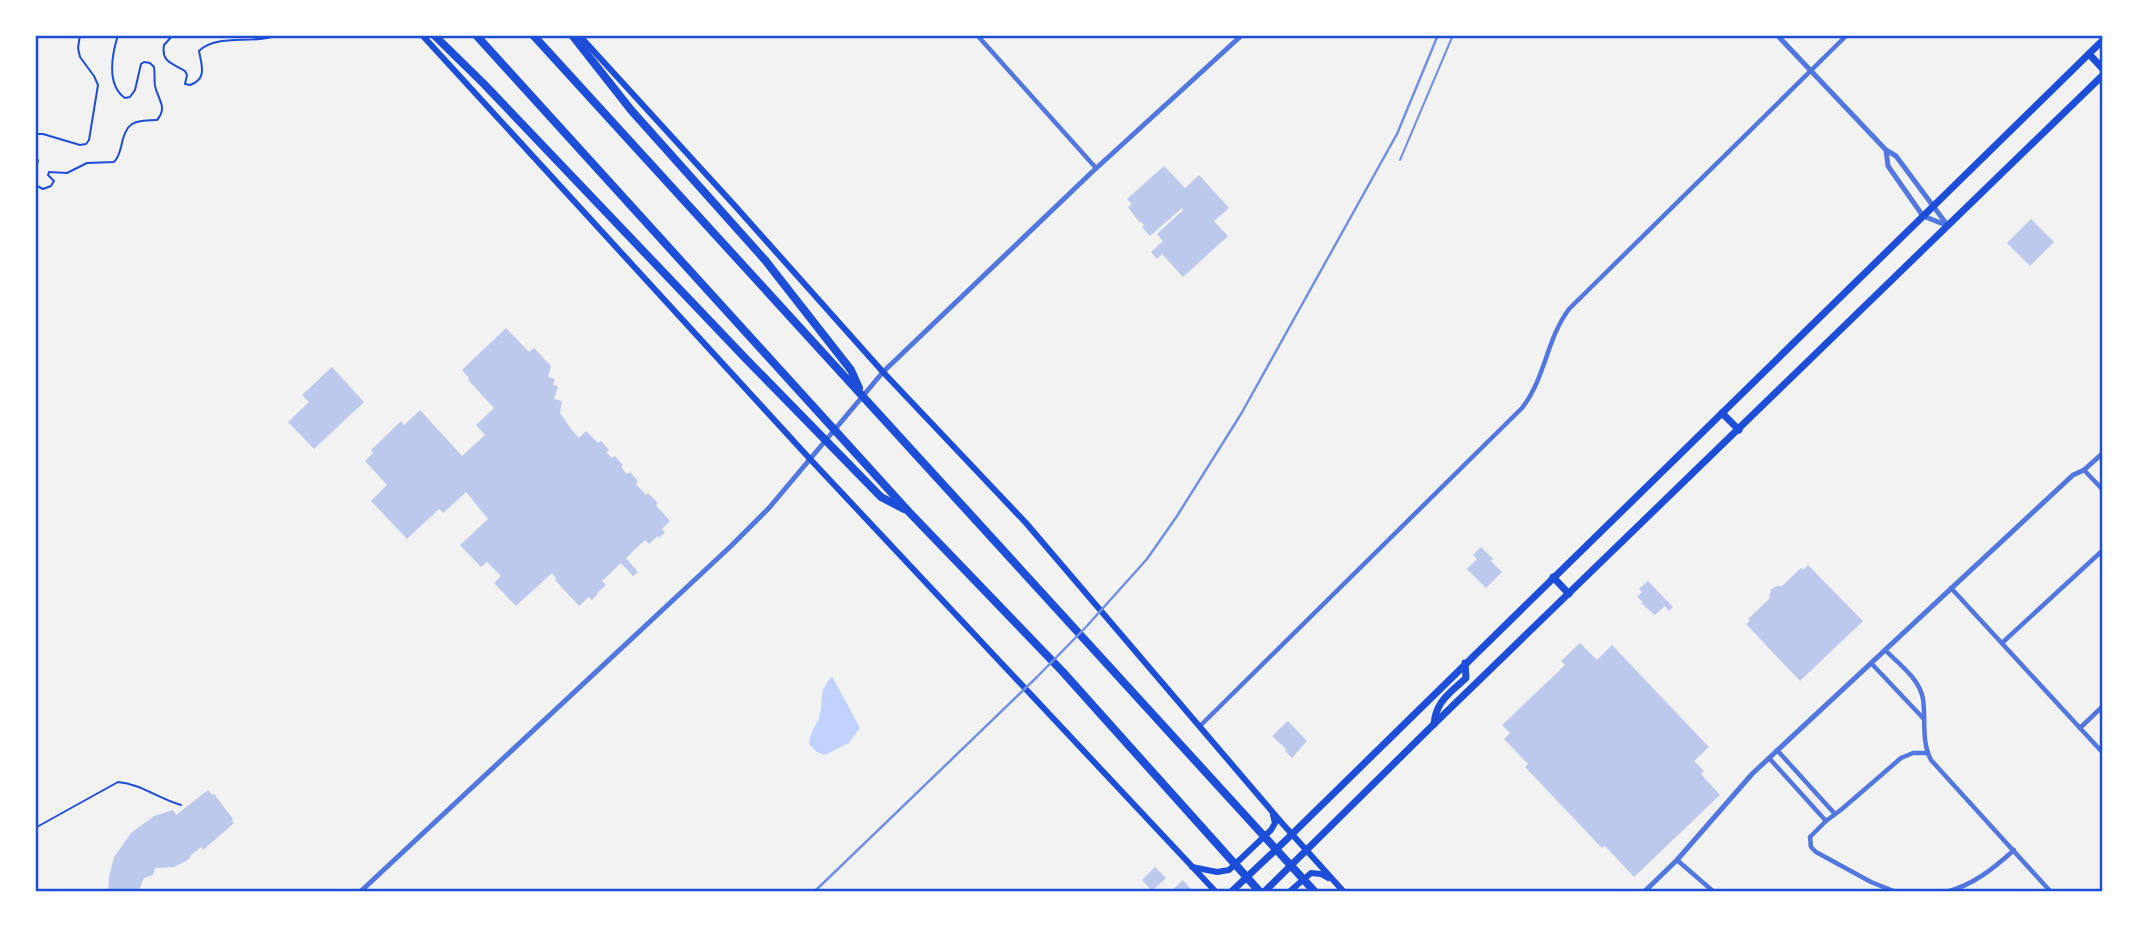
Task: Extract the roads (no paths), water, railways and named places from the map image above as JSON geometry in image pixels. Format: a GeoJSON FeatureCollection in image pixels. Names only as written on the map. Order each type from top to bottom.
{"type":"FeatureCollection","features":[{"type":"Feature","properties":{"kind":"highway"},"geometry":{"type":"LineString","coordinates":[[434,35],[881,497],[909,512]]}},
{"type":"Feature","properties":{"kind":"highway"},"geometry":{"type":"LineString","coordinates":[[476,35],[909,512],[1062,671],[1262,892]]}},
{"type":"Feature","properties":{"kind":"highway"},"geometry":{"type":"LineString","coordinates":[[533,35],[1315,892]]}},
{"type":"Feature","properties":{"kind":"highway"},"geometry":{"type":"LineString","coordinates":[[572,35],[631,110],[773,271],[851,370],[861,394]]}},
{"type":"Feature","properties":{"kind":"main road"},"geometry":{"type":"LineString","coordinates":[[422,35],[810,459],[1216,892]]}},
{"type":"Feature","properties":{"kind":"main road"},"geometry":{"type":"LineString","coordinates":[[579,35],[883,372],[1026,523],[1273,813],[1343,891]]}},
{"type":"Feature","properties":{"kind":"main road"},"geometry":{"type":"LineString","coordinates":[[1233,890],[2103,40]]}},
{"type":"Feature","properties":{"kind":"main road"},"geometry":{"type":"LineString","coordinates":[[2090,54],[2103,69]]}},
{"type":"Feature","properties":{"kind":"main road"},"geometry":{"type":"LineString","coordinates":[[1262,892],[2103,75]]}},
{"type":"Feature","properties":{"kind":"main road"},"geometry":{"type":"LineString","coordinates":[[1722,413],[1739,430]]}},
{"type":"Feature","properties":{"kind":"main road"},"geometry":{"type":"LineString","coordinates":[[1553,577],[1569,594]]}},
{"type":"Feature","properties":{"kind":"main road"},"geometry":{"type":"LineString","coordinates":[[1434,724],[1439,704],[1466,678],[1465,663]]}},
{"type":"Feature","properties":{"kind":"main road"},"geometry":{"type":"LineString","coordinates":[[1192,867],[1217,872],[1229,870],[1271,830],[1275,823],[1273,813]]}},
{"type":"Feature","properties":{"kind":"main road"},"geometry":{"type":"LineString","coordinates":[[1289,892],[1311,873],[1321,874],[1343,891]]}},
{"type":"Feature","properties":{"kind":"street"},"geometry":{"type":"LineString","coordinates":[[977,35],[1096,168]]}},
{"type":"Feature","properties":{"kind":"street"},"geometry":{"type":"LineString","coordinates":[[360,892],[706,571],[769,508],[883,372],[1096,168],[1242,35]]}},
{"type":"Feature","properties":{"kind":"street"},"geometry":{"type":"LineString","coordinates":[[1777,35],[1885,150],[1896,156],[1948,226]]}},
{"type":"Feature","properties":{"kind":"street"},"geometry":{"type":"LineString","coordinates":[[1199,727],[1522,408],[1538,383],[1553,335],[1569,309],[1847,35]]}},
{"type":"Feature","properties":{"kind":"street"},"geometry":{"type":"LineString","coordinates":[[1885,150],[1888,166],[1923,216],[1948,226]]}},
{"type":"Feature","properties":{"kind":"street"},"geometry":{"type":"LineString","coordinates":[[1644,892],[1677,860],[1752,774],[1777,750],[2073,475],[2084,470],[2103,453]]}},
{"type":"Feature","properties":{"kind":"street"},"geometry":{"type":"LineString","coordinates":[[2084,470],[2103,490]]}},
{"type":"Feature","properties":{"kind":"street"},"geometry":{"type":"LineString","coordinates":[[2002,643],[2103,550]]}},
{"type":"Feature","properties":{"kind":"street"},"geometry":{"type":"LineString","coordinates":[[1951,588],[2103,752]]}},
{"type":"Feature","properties":{"kind":"street"},"geometry":{"type":"LineString","coordinates":[[1885,650],[1921,692],[1927,753],[1931,760],[2051,892]]}},
{"type":"Feature","properties":{"kind":"street"},"geometry":{"type":"LineString","coordinates":[[1871,663],[1923,718]]}},
{"type":"Feature","properties":{"kind":"street"},"geometry":{"type":"LineString","coordinates":[[2080,727],[2103,706]]}},
{"type":"Feature","properties":{"kind":"street"},"geometry":{"type":"LineString","coordinates":[[1777,750],[1835,814]]}},
{"type":"Feature","properties":{"kind":"street"},"geometry":{"type":"LineString","coordinates":[[1896,892],[1871,882],[1815,852],[1811,847],[1810,837],[1905,754],[1927,753]]}},
{"type":"Feature","properties":{"kind":"street"},"geometry":{"type":"LineString","coordinates":[[1769,758],[1826,821]]}},
{"type":"Feature","properties":{"kind":"street"},"geometry":{"type":"LineString","coordinates":[[1946,892],[1965,886],[1989,872],[2014,850]]}},
{"type":"Feature","properties":{"kind":"street"},"geometry":{"type":"LineString","coordinates":[[1677,860],[1714,892]]}},
{"type":"Feature","properties":{"kind":"water"},"geometry":{"type":"Polygon","coordinates":[[[832,676],[860,728],[849,743],[825,755],[809,744],[821,712],[822,693],[832,676]]]}},
{"type":"Feature","properties":{"kind":"tram line"},"geometry":{"type":"LineString","coordinates":[[1400,160],[1453,35]]}},
{"type":"Feature","properties":{"kind":"railway"},"geometry":{"type":"LineString","coordinates":[[814,892],[1037,677],[1147,559],[1241,414],[1397,134],[1438,35]]}}]}
